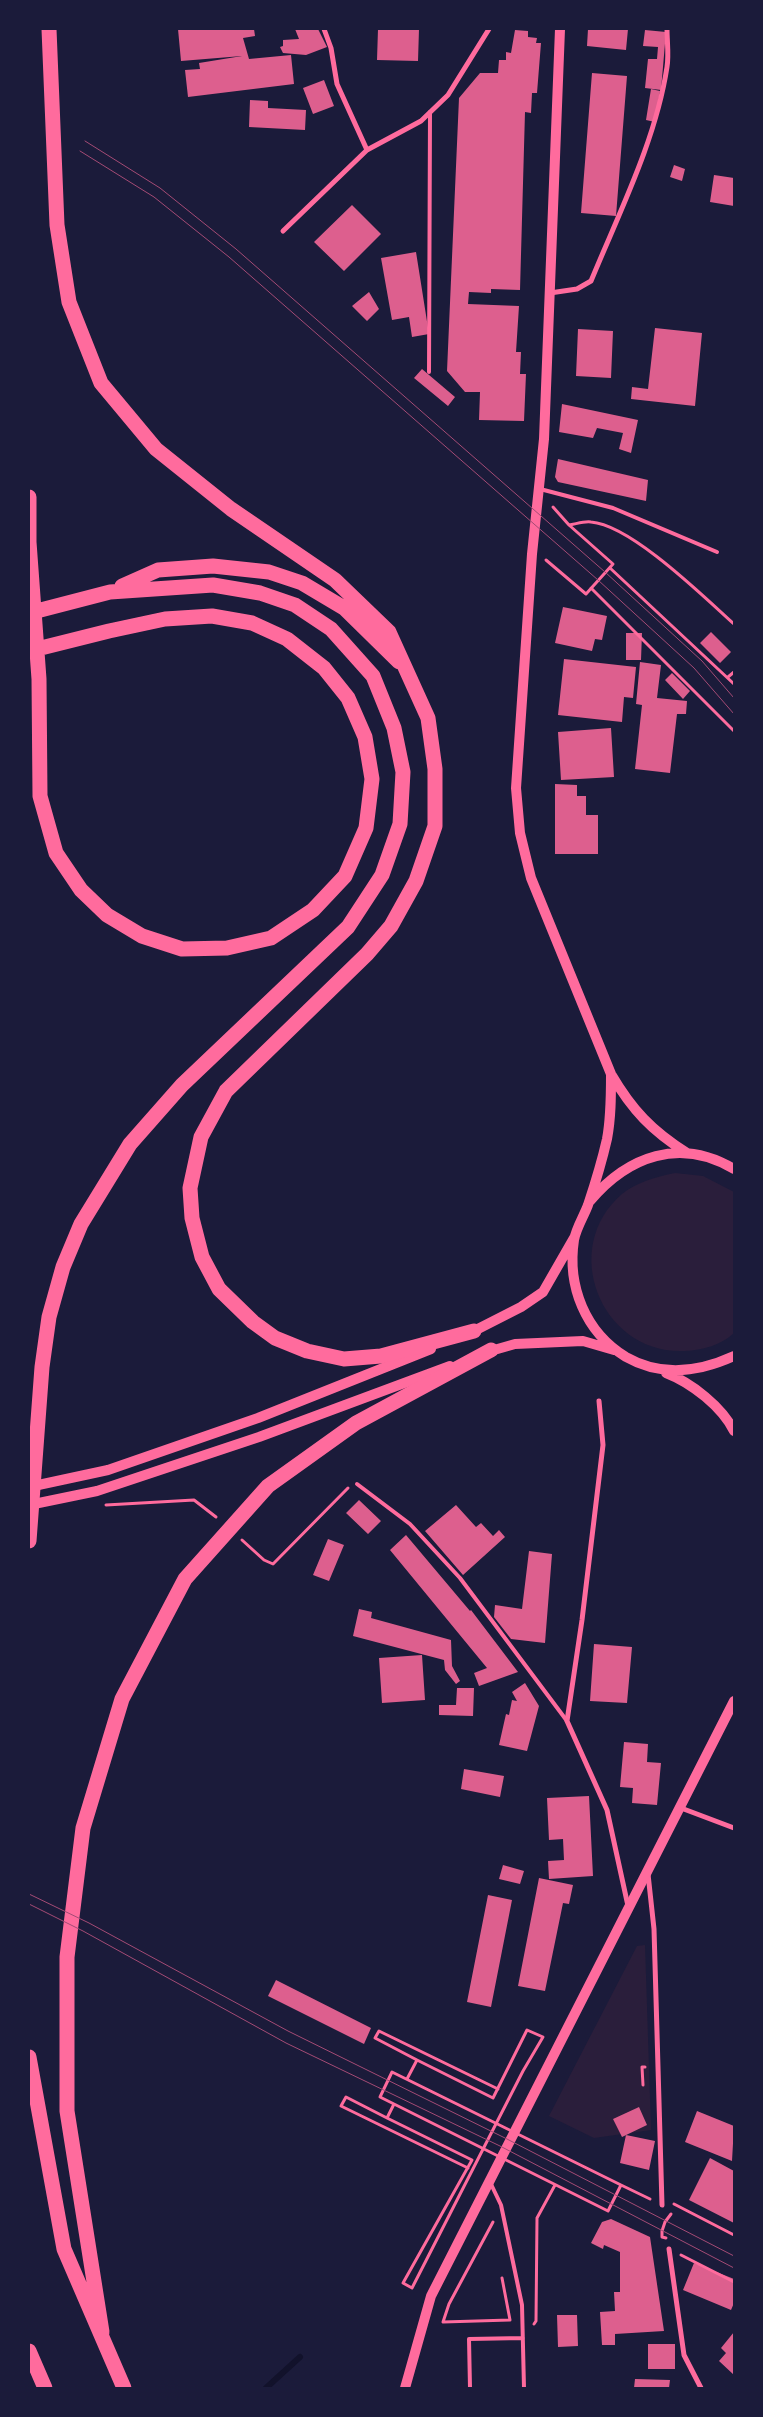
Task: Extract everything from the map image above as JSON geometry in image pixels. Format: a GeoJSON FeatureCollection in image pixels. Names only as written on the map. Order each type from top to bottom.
{"type":"FeatureCollection","features":[{"type":"Feature","properties":{"kind":"highway"},"geometry":{"type":"LineString","coordinates":[[49,29],[57,225],[69,302],[101,383],[156,449],[231,509],[335,580],[389,632],[428,718],[435,769],[434,826],[416,881],[391,926],[367,954],[226,1091],[201,1136],[190,1188],[192,1218],[202,1257],[219,1289],[260,1328],[276,1338],[307,1351],[344,1359],[381,1356],[474,1332]]}},
{"type":"Feature","properties":{"kind":"highway"},"geometry":{"type":"LineString","coordinates":[[29,497],[29,552]]}},
{"type":"Feature","properties":{"kind":"highway"},"geometry":{"type":"LineString","coordinates":[[29,542],[39,678],[40,796],[56,853],[81,890],[107,915],[142,936],[182,949],[227,948],[271,938],[313,910],[345,876],[366,828],[372,779],[365,737],[348,698],[324,668],[287,639],[252,624],[212,616],[165,619],[109,631],[29,650]]}},
{"type":"Feature","properties":{"kind":"highway"},"geometry":{"type":"LineString","coordinates":[[29,613],[110,592],[158,570],[214,566],[269,572],[302,583],[344,608],[405,668]]}},
{"type":"Feature","properties":{"kind":"highway"},"geometry":{"type":"LineString","coordinates":[[29,1541],[42,1367],[49,1317],[63,1267],[81,1224],[130,1144],[182,1085],[348,927],[382,875],[400,824],[403,772],[394,728],[373,676],[331,629],[295,605],[260,593],[213,585],[110,592]]}},
{"type":"Feature","properties":{"kind":"highway"},"geometry":{"type":"LineString","coordinates":[[102,2332],[67,2111],[67,1957],[83,1828],[122,1699],[185,1579],[268,1486],[356,1423],[491,1350]]}},
{"type":"Feature","properties":{"kind":"highway"},"geometry":{"type":"LineString","coordinates":[[29,2056],[64,2249],[102,2332],[124,2388]]}},
{"type":"Feature","properties":{"kind":"highway"},"geometry":{"type":"LineString","coordinates":[[29,2351],[45,2388]]}},
{"type":"Feature","properties":{"kind":"main road"},"geometry":{"type":"LineString","coordinates":[[560,29],[544,439],[531,560],[516,788],[520,833],[531,878],[611,1074],[626,1100],[650,1127],[687,1153]]}},
{"type":"Feature","properties":{"kind":"main road"},"geometry":{"type":"LineString","coordinates":[[29,1487],[108,1470],[258,1418],[474,1332],[521,1308],[543,1292],[574,1238],[588,1204],[607,1141],[611,1116],[611,1074]]}},
{"type":"Feature","properties":{"kind":"main road"},"geometry":{"type":"LineString","coordinates":[[588,1204],[607,1182],[631,1165],[658,1155],[687,1153],[720,1161],[734,1169]]}},
{"type":"Feature","properties":{"kind":"main road"},"geometry":{"type":"LineString","coordinates":[[574,1238],[572,1269],[578,1300],[593,1327],[614,1350]]}},
{"type":"Feature","properties":{"kind":"main road"},"geometry":{"type":"LineString","coordinates":[[29,1505],[97,1491],[259,1437],[491,1350],[515,1344],[583,1341],[614,1350],[632,1360],[675,1377],[700,1394],[728,1418],[734,1431]]}},
{"type":"Feature","properties":{"kind":"main road"},"geometry":{"type":"LineString","coordinates":[[651,1368],[681,1372],[711,1367],[734,1356]]}},
{"type":"Feature","properties":{"kind":"main road"},"geometry":{"type":"LineString","coordinates":[[405,2388],[431,2296],[734,1701]]}},
{"type":"Feature","properties":{"kind":"street"},"geometry":{"type":"LineString","coordinates":[[324,29],[331,48],[337,84],[367,150]]}},
{"type":"Feature","properties":{"kind":"street"},"geometry":{"type":"LineString","coordinates":[[283,231],[367,150],[421,121],[448,95],[489,29]]}},
{"type":"Feature","properties":{"kind":"street"},"geometry":{"type":"LineString","coordinates":[[550,293],[577,289],[591,282],[648,143],[661,97],[667,64],[666,29]]}},
{"type":"Feature","properties":{"kind":"street"},"geometry":{"type":"LineString","coordinates":[[599,1401],[602,1445],[582,1620],[567,1720],[607,1810],[629,1909]]}},
{"type":"Feature","properties":{"kind":"street"},"geometry":{"type":"LineString","coordinates":[[681,1808],[734,1828]]}},
{"type":"Feature","properties":{"kind":"street"},"geometry":{"type":"LineString","coordinates":[[648,1873],[654,1929],[662,2202]]}},
{"type":"Feature","properties":{"kind":"street"},"geometry":{"type":"LineString","coordinates":[[669,2249],[684,2355],[701,2388]]}},
{"type":"Feature","properties":{"kind":"lane"},"geometry":{"type":"LineString","coordinates":[[429,372],[430,112]]}},
{"type":"Feature","properties":{"kind":"lane"},"geometry":{"type":"LineString","coordinates":[[538,489],[613,508],[717,552]]}},
{"type":"Feature","properties":{"kind":"lane"},"geometry":{"type":"LineString","coordinates":[[357,1484],[410,1524],[460,1578],[567,1720]]}},
{"type":"Feature","properties":{"kind":"lane"},"geometry":{"type":"LineString","coordinates":[[490,2182],[500,2205],[522,2305],[524,2388]]}},
{"type":"Feature","properties":{"kind":"lane"},"geometry":{"type":"LineString","coordinates":[[470,2388],[469,2339],[523,2338]]}},
{"type":"Feature","properties":{"kind":"path"},"geometry":{"type":"LineString","coordinates":[[537,503],[552,506],[569,525],[613,564],[586,594],[546,559]]}},
{"type":"Feature","properties":{"kind":"path"},"geometry":{"type":"LineString","coordinates":[[569,525],[592,522],[614,529],[654,554],[734,624]]}},
{"type":"Feature","properties":{"kind":"path"},"geometry":{"type":"LineString","coordinates":[[610,568],[734,684]]}},
{"type":"Feature","properties":{"kind":"path"},"geometry":{"type":"LineString","coordinates":[[591,588],[734,731]]}},
{"type":"Feature","properties":{"kind":"path"},"geometry":{"type":"LineString","coordinates":[[728,677],[734,672]]}},
{"type":"Feature","properties":{"kind":"path"},"geometry":{"type":"LineString","coordinates":[[264,1560],[272,1564],[350,1485],[357,1484]]}},
{"type":"Feature","properties":{"kind":"path"},"geometry":{"type":"LineString","coordinates":[[101,1505],[194,1500],[200,1503]]}},
{"type":"Feature","properties":{"kind":"path"},"geometry":{"type":"LineString","coordinates":[[468,2168],[341,2106],[346,2098],[472,2160],[468,2168],[403,2283],[412,2288],[523,2071],[543,2037],[527,2030],[498,2089],[493,2098],[375,2038],[379,2031],[498,2089]]}},
{"type":"Feature","properties":{"kind":"path"},"geometry":{"type":"LineString","coordinates":[[407,2079],[417,2060]]}},
{"type":"Feature","properties":{"kind":"path"},"geometry":{"type":"LineString","coordinates":[[643,2085],[642,2067],[648,2066]]}},
{"type":"Feature","properties":{"kind":"path"},"geometry":{"type":"LineString","coordinates":[[448,2132],[380,2097],[392,2072],[462,2106]]}},
{"type":"Feature","properties":{"kind":"path"},"geometry":{"type":"LineString","coordinates":[[387,2118],[394,2104]]}},
{"type":"Feature","properties":{"kind":"path"},"geometry":{"type":"LineString","coordinates":[[551,2151],[621,2185],[734,2235]]}},
{"type":"Feature","properties":{"kind":"path"},"geometry":{"type":"LineString","coordinates":[[537,2177],[608,2211],[621,2185]]}},
{"type":"Feature","properties":{"kind":"path"},"geometry":{"type":"LineString","coordinates":[[523,2338],[536,2322],[537,2218],[555,2185]]}},
{"type":"Feature","properties":{"kind":"path"},"geometry":{"type":"LineString","coordinates":[[662,2202],[674,2211],[662,2231],[662,2236],[672,2242],[669,2249],[734,2282]]}},
{"type":"Feature","properties":{"kind":"path"},"geometry":{"type":"LineString","coordinates":[[494,2233],[492,2224],[449,2304],[443,2322],[510,2320],[501,2272]]}},
{"type":"Feature","properties":{"kind":"shaded area"},"geometry":{"type":"Polygon","coordinates":[[[675,1173],[703,1176],[734,1192],[734,1333],[723,1341],[711,1346],[685,1351],[656,1348],[631,1336],[612,1318],[598,1295],[592,1269],[593,1242],[603,1217],[622,1194],[647,1180],[675,1173]]]}},
{"type":"Feature","properties":{"kind":"shaded area"},"geometry":{"type":"Polygon","coordinates":[[[645,1945],[651,2130],[594,2138],[549,2116],[637,1946],[645,1945]]]}},
{"type":"Feature","properties":{"kind":"building"},"geometry":{"type":"Polygon","coordinates":[[[178,29],[254,29],[255,36],[243,38],[249,59],[291,55],[294,84],[188,97],[185,70],[200,69],[199,63],[242,56],[181,61],[178,29]]]}},
{"type":"Feature","properties":{"kind":"building"},"geometry":{"type":"Polygon","coordinates":[[[295,29],[318,29],[327,47],[306,55],[283,53],[280,47],[283,46],[283,40],[299,39],[295,29]]]}},
{"type":"Feature","properties":{"kind":"building"},"geometry":{"type":"Polygon","coordinates":[[[378,29],[419,29],[418,61],[377,60],[378,29]]]}},
{"type":"Feature","properties":{"kind":"building"},"geometry":{"type":"Polygon","coordinates":[[[588,29],[628,29],[626,50],[587,46],[588,29]]]}},
{"type":"Feature","properties":{"kind":"building"},"geometry":{"type":"Polygon","coordinates":[[[515,30],[528,31],[528,37],[537,38],[536,43],[541,43],[537,93],[532,93],[531,113],[525,112],[520,290],[491,289],[491,293],[469,292],[468,304],[519,306],[516,352],[521,352],[520,374],[526,374],[524,421],[479,420],[480,392],[465,392],[447,371],[459,98],[480,73],[498,73],[499,60],[506,60],[506,52],[511,53],[515,30]]]}},
{"type":"Feature","properties":{"kind":"building"},"geometry":{"type":"Polygon","coordinates":[[[645,30],[666,32],[661,90],[645,88],[648,59],[657,59],[658,47],[643,46],[645,30]]]}},
{"type":"Feature","properties":{"kind":"building"},"geometry":{"type":"Polygon","coordinates":[[[592,73],[627,76],[616,216],[581,213],[592,73]]]}},
{"type":"Feature","properties":{"kind":"building"},"geometry":{"type":"Polygon","coordinates":[[[324,80],[334,106],[313,114],[303,88],[324,80]]]}},
{"type":"Feature","properties":{"kind":"building"},"geometry":{"type":"Polygon","coordinates":[[[651,89],[660,91],[655,122],[646,120],[651,89]]]}},
{"type":"Feature","properties":{"kind":"building"},"geometry":{"type":"Polygon","coordinates":[[[250,100],[268,101],[268,108],[306,110],[305,130],[249,127],[250,100]]]}},
{"type":"Feature","properties":{"kind":"building"},"geometry":{"type":"Polygon","coordinates":[[[674,165],[685,169],[682,181],[670,177],[674,165]]]}},
{"type":"Feature","properties":{"kind":"building"},"geometry":{"type":"Polygon","coordinates":[[[714,175],[734,178],[734,206],[710,202],[714,175]]]}},
{"type":"Feature","properties":{"kind":"building"},"geometry":{"type":"Polygon","coordinates":[[[352,205],[381,234],[344,271],[314,242],[352,205]]]}},
{"type":"Feature","properties":{"kind":"building"},"geometry":{"type":"Polygon","coordinates":[[[416,252],[429,334],[412,337],[409,317],[392,320],[381,258],[416,252]]]}},
{"type":"Feature","properties":{"kind":"building"},"geometry":{"type":"Polygon","coordinates":[[[369,292],[379,309],[367,321],[352,306],[369,292]]]}},
{"type":"Feature","properties":{"kind":"building"},"geometry":{"type":"Polygon","coordinates":[[[655,328],[702,333],[695,406],[631,399],[632,387],[648,389],[655,328]]]}},
{"type":"Feature","properties":{"kind":"building"},"geometry":{"type":"Polygon","coordinates":[[[578,329],[613,331],[611,378],[576,376],[578,329]]]}},
{"type":"Feature","properties":{"kind":"building"},"geometry":{"type":"Polygon","coordinates":[[[422,369],[455,397],[448,406],[414,378],[422,369]]]}},
{"type":"Feature","properties":{"kind":"building"},"geometry":{"type":"Polygon","coordinates":[[[562,404],[638,420],[631,453],[619,449],[623,433],[597,428],[593,438],[559,432],[562,404]]]}},
{"type":"Feature","properties":{"kind":"building"},"geometry":{"type":"Polygon","coordinates":[[[558,459],[648,480],[646,501],[558,482],[555,477],[558,459]]]}},
{"type":"Feature","properties":{"kind":"building"},"geometry":{"type":"Polygon","coordinates":[[[563,607],[607,616],[602,640],[595,639],[592,651],[555,643],[563,607]]]}},
{"type":"Feature","properties":{"kind":"building"},"geometry":{"type":"Polygon","coordinates":[[[711,632],[731,652],[720,663],[700,643],[711,632]]]}},
{"type":"Feature","properties":{"kind":"building"},"geometry":{"type":"Polygon","coordinates":[[[626,633],[642,633],[641,660],[626,660],[626,633]]]}},
{"type":"Feature","properties":{"kind":"building"},"geometry":{"type":"Polygon","coordinates":[[[564,659],[636,667],[633,698],[624,697],[622,722],[558,715],[564,659]]]}},
{"type":"Feature","properties":{"kind":"building"},"geometry":{"type":"Polygon","coordinates":[[[640,662],[661,665],[657,698],[687,701],[686,714],[677,714],[670,773],[635,769],[642,705],[636,704],[640,662]]]}},
{"type":"Feature","properties":{"kind":"building"},"geometry":{"type":"Polygon","coordinates":[[[672,673],[690,691],[683,699],[665,680],[672,673]]]}},
{"type":"Feature","properties":{"kind":"building"},"geometry":{"type":"Polygon","coordinates":[[[611,728],[614,777],[561,780],[558,732],[611,728]]]}},
{"type":"Feature","properties":{"kind":"building"},"geometry":{"type":"Polygon","coordinates":[[[555,784],[577,785],[577,796],[586,796],[586,815],[598,815],[598,854],[555,854],[555,784]]]}},
{"type":"Feature","properties":{"kind":"building"},"geometry":{"type":"Polygon","coordinates":[[[359,1500],[381,1521],[368,1534],[346,1513],[359,1500]]]}},
{"type":"Feature","properties":{"kind":"building"},"geometry":{"type":"Polygon","coordinates":[[[456,1505],[476,1527],[481,1523],[493,1536],[499,1530],[505,1537],[463,1575],[425,1531],[456,1505]]]}},
{"type":"Feature","properties":{"kind":"building"},"geometry":{"type":"Polygon","coordinates":[[[406,1535],[471,1610],[518,1672],[479,1686],[474,1673],[487,1668],[390,1550],[406,1535]]]}},
{"type":"Feature","properties":{"kind":"building"},"geometry":{"type":"Polygon","coordinates":[[[328,1539],[344,1545],[329,1581],[313,1575],[328,1539]]]}},
{"type":"Feature","properties":{"kind":"building"},"geometry":{"type":"Polygon","coordinates":[[[529,1551],[552,1554],[545,1643],[511,1639],[494,1617],[495,1605],[522,1609],[529,1551]]]}},
{"type":"Feature","properties":{"kind":"building"},"geometry":{"type":"Polygon","coordinates":[[[359,1609],[372,1612],[371,1618],[451,1640],[452,1666],[460,1681],[456,1684],[445,1670],[444,1660],[353,1636],[359,1609]]]}},
{"type":"Feature","properties":{"kind":"building"},"geometry":{"type":"Polygon","coordinates":[[[594,1644],[632,1647],[627,1703],[590,1701],[594,1644]]]}},
{"type":"Feature","properties":{"kind":"building"},"geometry":{"type":"Polygon","coordinates":[[[422,1655],[425,1700],[382,1703],[379,1658],[422,1655]]]}},
{"type":"Feature","properties":{"kind":"building"},"geometry":{"type":"Polygon","coordinates":[[[525,1683],[539,1706],[527,1751],[499,1745],[506,1714],[509,1715],[512,1700],[517,1701],[512,1692],[525,1683]]]}},
{"type":"Feature","properties":{"kind":"building"},"geometry":{"type":"Polygon","coordinates":[[[457,1688],[474,1688],[473,1716],[439,1715],[439,1705],[456,1705],[457,1688]]]}},
{"type":"Feature","properties":{"kind":"building"},"geometry":{"type":"Polygon","coordinates":[[[624,1742],[648,1744],[647,1762],[661,1763],[657,1805],[632,1803],[633,1788],[620,1787],[624,1742]]]}},
{"type":"Feature","properties":{"kind":"building"},"geometry":{"type":"Polygon","coordinates":[[[464,1769],[504,1776],[500,1797],[461,1789],[464,1769]]]}},
{"type":"Feature","properties":{"kind":"building"},"geometry":{"type":"Polygon","coordinates":[[[589,1796],[593,1876],[549,1879],[548,1861],[564,1860],[563,1839],[549,1840],[547,1798],[589,1796]]]}},
{"type":"Feature","properties":{"kind":"building"},"geometry":{"type":"Polygon","coordinates":[[[503,1865],[524,1871],[520,1884],[499,1879],[503,1865]]]}},
{"type":"Feature","properties":{"kind":"building"},"geometry":{"type":"Polygon","coordinates":[[[539,1878],[573,1885],[569,1904],[563,1903],[545,1991],[518,1986],[539,1878]]]}},
{"type":"Feature","properties":{"kind":"building"},"geometry":{"type":"Polygon","coordinates":[[[488,1895],[512,1900],[491,2007],[467,2002],[488,1895]]]}},
{"type":"Feature","properties":{"kind":"building"},"geometry":{"type":"Polygon","coordinates":[[[276,1980],[371,2028],[364,2044],[268,1996],[276,1980]]]}},
{"type":"Feature","properties":{"kind":"building"},"geometry":{"type":"Polygon","coordinates":[[[639,2107],[647,2125],[622,2137],[613,2119],[639,2107]]]}},
{"type":"Feature","properties":{"kind":"building"},"geometry":{"type":"Polygon","coordinates":[[[697,2111],[734,2126],[732,2161],[685,2142],[697,2111]]]}},
{"type":"Feature","properties":{"kind":"building"},"geometry":{"type":"Polygon","coordinates":[[[626,2135],[655,2141],[649,2170],[620,2163],[626,2135]]]}},
{"type":"Feature","properties":{"kind":"building"},"geometry":{"type":"Polygon","coordinates":[[[710,2158],[734,2171],[734,2223],[689,2200],[710,2158]]]}},
{"type":"Feature","properties":{"kind":"building"},"geometry":{"type":"Polygon","coordinates":[[[611,2219],[650,2237],[664,2331],[615,2334],[615,2345],[602,2345],[600,2312],[615,2311],[614,2292],[620,2292],[620,2252],[604,2245],[603,2249],[591,2243],[602,2222],[611,2219]]]}},
{"type":"Feature","properties":{"kind":"building"},"geometry":{"type":"Polygon","coordinates":[[[694,2263],[734,2279],[734,2303],[731,2310],[683,2290],[694,2263]]]}},
{"type":"Feature","properties":{"kind":"building"},"geometry":{"type":"Polygon","coordinates":[[[557,2315],[577,2315],[578,2346],[558,2347],[557,2315]]]}},
{"type":"Feature","properties":{"kind":"building"},"geometry":{"type":"Polygon","coordinates":[[[734,2332],[734,2375],[719,2361],[726,2353],[721,2348],[734,2332]]]}},
{"type":"Feature","properties":{"kind":"building"},"geometry":{"type":"Polygon","coordinates":[[[648,2344],[675,2344],[675,2369],[648,2369],[648,2344]]]}},
{"type":"Feature","properties":{"kind":"building"},"geometry":{"type":"Polygon","coordinates":[[[635,2379],[670,2380],[669,2388],[634,2388],[635,2379]]]}},
{"type":"Feature","properties":{"kind":"waterway"},"geometry":{"type":"LineString","coordinates":[[266,2388],[300,2357]]}},
{"type":"Feature","properties":{"kind":"tram line"},"geometry":{"type":"LineString","coordinates":[[85,141],[160,188],[236,249],[605,572],[702,661],[734,698]]}},
{"type":"Feature","properties":{"kind":"tram line"},"geometry":{"type":"LineString","coordinates":[[80,151],[154,197],[229,257],[598,580],[694,668],[734,714]]}},
{"type":"Feature","properties":{"kind":"tram line"},"geometry":{"type":"LineString","coordinates":[[29,1894],[89,1923],[288,2031],[505,2138],[734,2256]]}},
{"type":"Feature","properties":{"kind":"tram line"},"geometry":{"type":"LineString","coordinates":[[29,1904],[83,1931],[286,2043],[500,2146],[734,2268]]}}]}
